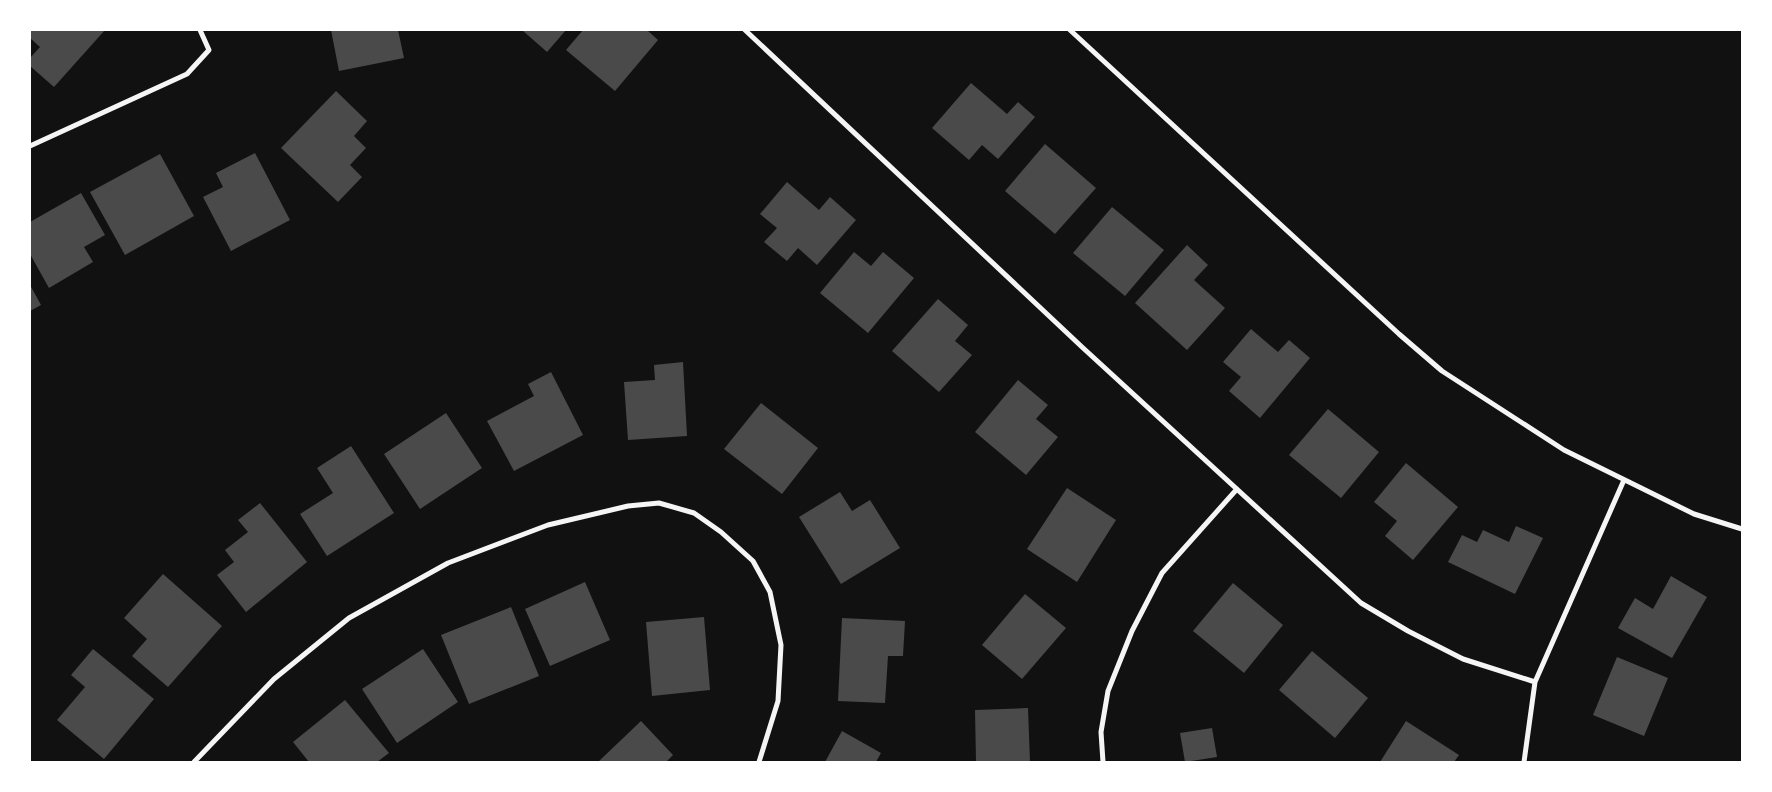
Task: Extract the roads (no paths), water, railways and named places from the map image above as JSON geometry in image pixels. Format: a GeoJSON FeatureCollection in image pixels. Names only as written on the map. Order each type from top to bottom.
{"type":"FeatureCollection","features":[{"type":"Feature","properties":{"kind":"street"},"geometry":{"type":"LineString","coordinates":[[30,146],[187,74],[209,50],[200,30]]}},
{"type":"Feature","properties":{"kind":"street"},"geometry":{"type":"LineString","coordinates":[[745,30],[1075,340],[1361,603],[1408,631],[1463,659],[1535,682]]}},
{"type":"Feature","properties":{"kind":"street"},"geometry":{"type":"LineString","coordinates":[[1070,30],[1399,334],[1442,370],[1564,450],[1694,514],[1742,529]]}},
{"type":"Feature","properties":{"kind":"street"},"geometry":{"type":"LineString","coordinates":[[1524,762],[1535,682],[1554,635],[1624,480]]}},
{"type":"Feature","properties":{"kind":"street"},"geometry":{"type":"LineString","coordinates":[[1103,762],[1101,732],[1108,691],[1132,632],[1162,573],[1237,489]]}},
{"type":"Feature","properties":{"kind":"street"},"geometry":{"type":"LineString","coordinates":[[194,762],[274,679],[349,618],[374,604],[448,563],[548,524],[628,506],[659,503],[694,513],[720,532],[753,561],[770,592],[780,645],[778,701],[759,762]]}}]}
